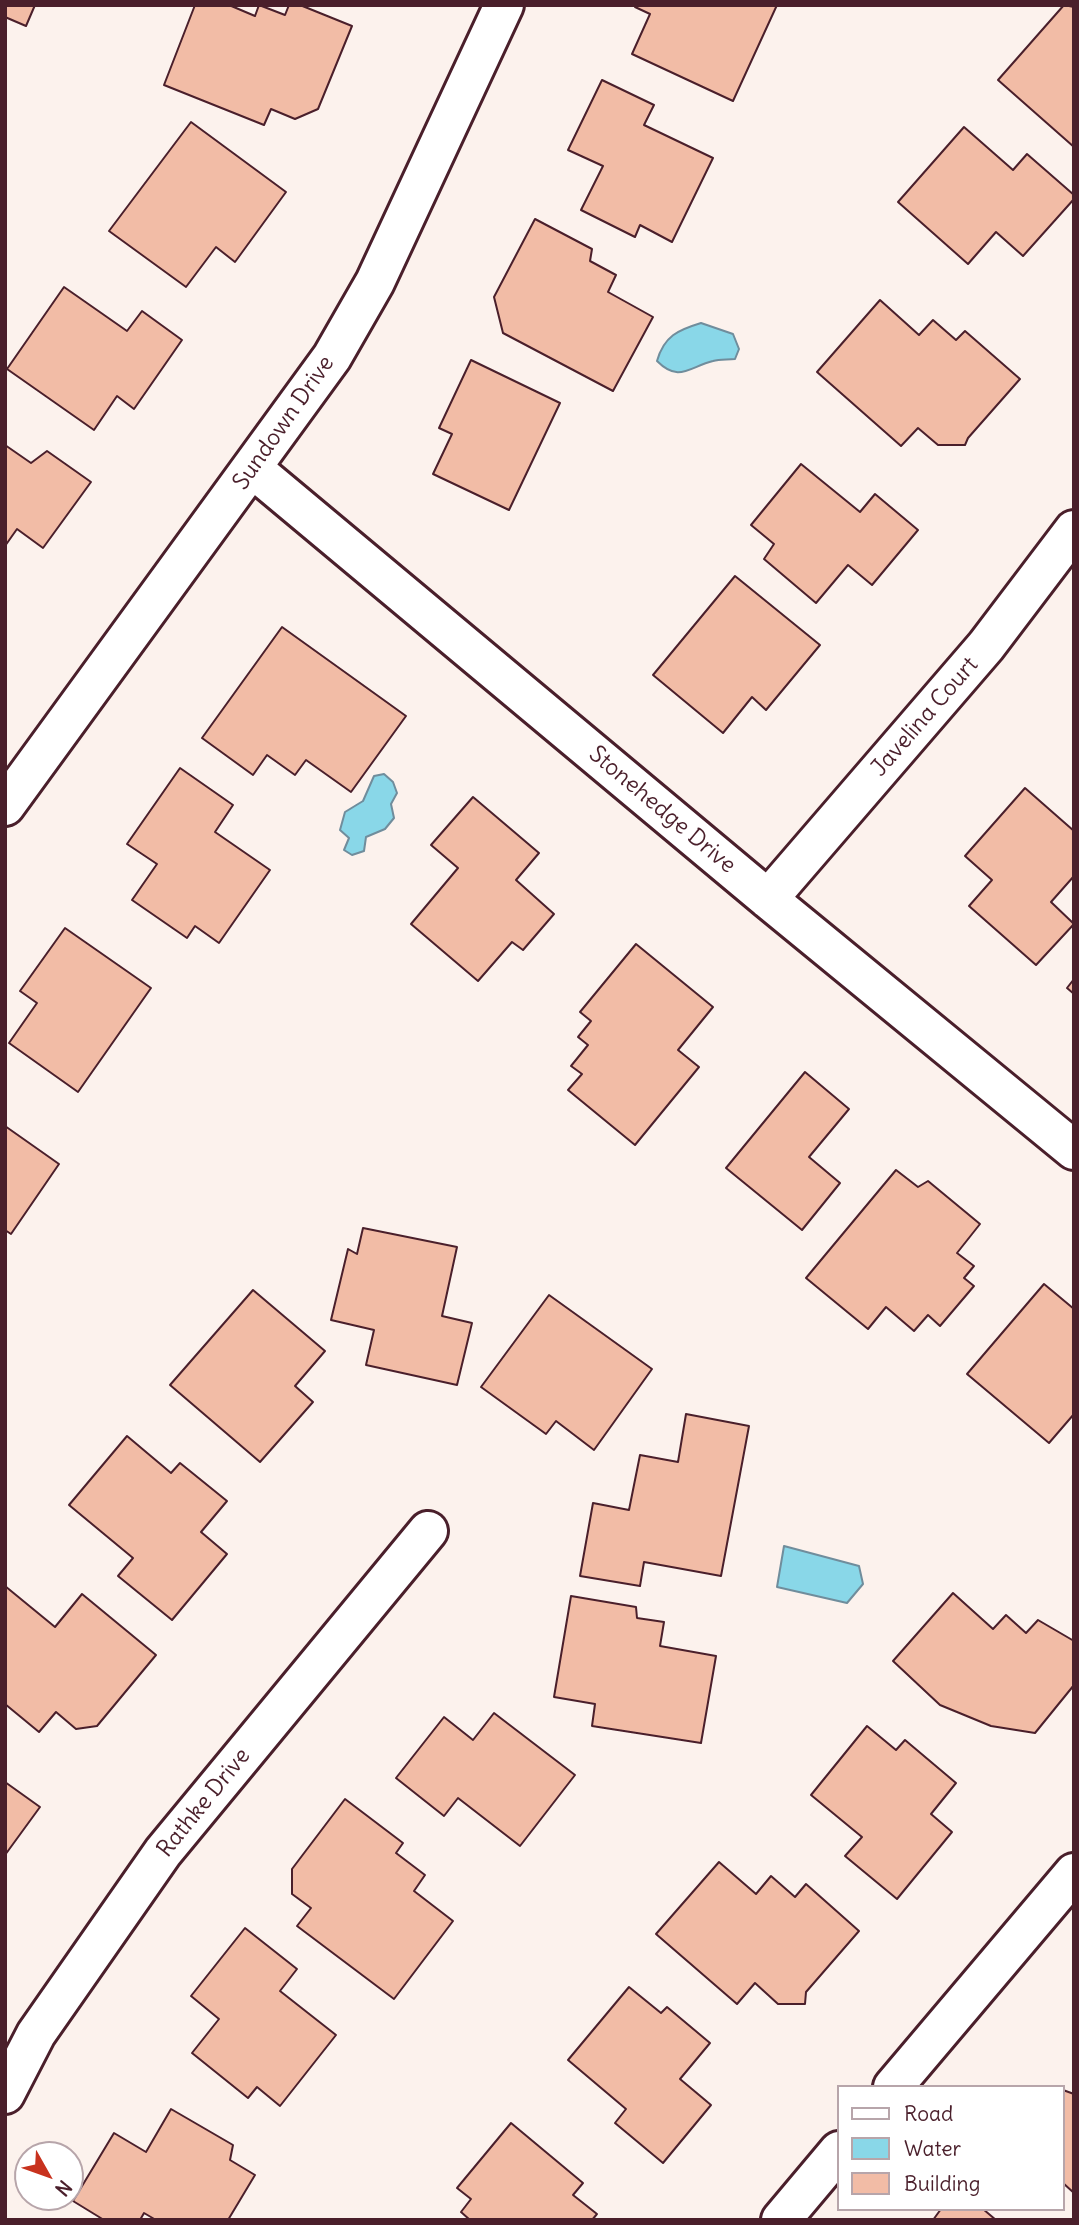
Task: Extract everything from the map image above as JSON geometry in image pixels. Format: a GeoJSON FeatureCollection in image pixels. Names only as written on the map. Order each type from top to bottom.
{"type":"FeatureCollection","features":[{"type":"Feature","properties":{"kind":"street","name":"Sundown Drive"},"geometry":{"type":"LineString","coordinates":[[5,806],[332,357],[376,282],[504,5]]}},
{"type":"Feature","properties":{"kind":"street","name":"Stonehedge Drive"},"geometry":{"type":"LineString","coordinates":[[253,468],[768,899],[1074,1150]]}},
{"type":"Feature","properties":{"kind":"street","name":"Javelina Court"},"geometry":{"type":"LineString","coordinates":[[768,899],[986,646],[1074,530]]}},
{"type":"Feature","properties":{"kind":"street","name":"Rathke Drive"},"geometry":{"type":"LineString","coordinates":[[5,2094],[36,2034],[163,1852],[428,1531]]}},
{"type":"Feature","properties":{"kind":"street"},"geometry":{"type":"LineString","coordinates":[[895,2085],[1074,1873]]}},
{"type":"Feature","properties":{"kind":"street"},"geometry":{"type":"LineString","coordinates":[[781,2220],[838,2152]]}},
{"type":"Feature","properties":{"kind":"water"},"geometry":{"type":"Polygon","coordinates":[[[701,323],[733,334],[739,349],[735,359],[713,361],[684,372],[672,371],[657,361],[660,352],[673,335],[701,323]]]}},
{"type":"Feature","properties":{"kind":"water"},"geometry":{"type":"Polygon","coordinates":[[[384,774],[393,782],[397,793],[391,804],[394,818],[385,829],[366,837],[364,851],[352,855],[344,850],[349,838],[340,830],[345,812],[363,801],[374,776],[384,774]]]}},
{"type":"Feature","properties":{"kind":"water"},"geometry":{"type":"Polygon","coordinates":[[[784,1546],[859,1566],[863,1584],[847,1603],[777,1587],[784,1546]]]}},
{"type":"Feature","properties":{"kind":"building"},"geometry":{"type":"Polygon","coordinates":[[[5,5],[35,5],[26,26],[5,17],[5,5]]]}},
{"type":"Feature","properties":{"kind":"building"},"geometry":{"type":"Polygon","coordinates":[[[195,5],[229,5],[255,16],[259,5],[285,15],[289,5],[300,5],[352,26],[318,109],[295,119],[271,109],[264,125],[164,85],[195,5]]]}},
{"type":"Feature","properties":{"kind":"building"},"geometry":{"type":"Polygon","coordinates":[[[777,5],[733,101],[632,54],[650,14],[635,7],[777,5]]]}},
{"type":"Feature","properties":{"kind":"building"},"geometry":{"type":"Polygon","coordinates":[[[1064,5],[1074,7],[1074,147],[998,80],[1064,5]]]}},
{"type":"Feature","properties":{"kind":"building"},"geometry":{"type":"Polygon","coordinates":[[[602,80],[654,105],[644,125],[713,158],[672,242],[640,225],[635,237],[581,210],[603,166],[568,150],[602,80]]]}},
{"type":"Feature","properties":{"kind":"building"},"geometry":{"type":"Polygon","coordinates":[[[191,122],[286,192],[235,262],[216,247],[186,287],[109,231],[191,122]]]}},
{"type":"Feature","properties":{"kind":"building"},"geometry":{"type":"Polygon","coordinates":[[[964,127],[1013,170],[1027,154],[1074,195],[1074,199],[1023,256],[996,232],[968,264],[898,202],[964,127]]]}},
{"type":"Feature","properties":{"kind":"building"},"geometry":{"type":"Polygon","coordinates":[[[535,219],[592,249],[590,261],[616,275],[608,292],[653,317],[613,391],[503,333],[494,297],[535,219]]]}},
{"type":"Feature","properties":{"kind":"building"},"geometry":{"type":"Polygon","coordinates":[[[64,287],[127,331],[142,311],[182,340],[134,409],[117,396],[94,430],[7,369],[64,287]]]}},
{"type":"Feature","properties":{"kind":"building"},"geometry":{"type":"Polygon","coordinates":[[[880,300],[919,335],[933,320],[956,340],[965,331],[1020,379],[968,438],[965,445],[938,445],[918,428],[901,446],[817,372],[880,300]]]}},
{"type":"Feature","properties":{"kind":"building"},"geometry":{"type":"Polygon","coordinates":[[[471,360],[560,403],[509,510],[433,474],[452,434],[439,428],[471,360]]]}},
{"type":"Feature","properties":{"kind":"building"},"geometry":{"type":"Polygon","coordinates":[[[5,445],[31,463],[47,451],[91,482],[43,548],[17,529],[5,546],[5,445]]]}},
{"type":"Feature","properties":{"kind":"building"},"geometry":{"type":"Polygon","coordinates":[[[801,464],[860,512],[875,494],[918,530],[872,585],[848,565],[816,603],[764,559],[774,544],[751,525],[801,464]]]}},
{"type":"Feature","properties":{"kind":"building"},"geometry":{"type":"Polygon","coordinates":[[[735,576],[820,645],[766,710],[752,697],[723,733],[653,675],[735,576]]]}},
{"type":"Feature","properties":{"kind":"building"},"geometry":{"type":"Polygon","coordinates":[[[282,627],[406,716],[351,792],[306,760],[295,775],[267,755],[253,775],[202,738],[282,627]]]}},
{"type":"Feature","properties":{"kind":"building"},"geometry":{"type":"Polygon","coordinates":[[[180,768],[233,805],[215,832],[270,870],[219,943],[195,926],[187,938],[132,900],[157,864],[127,844],[180,768]]]}},
{"type":"Feature","properties":{"kind":"building"},"geometry":{"type":"Polygon","coordinates":[[[1025,788],[1074,831],[1074,876],[1051,902],[1074,924],[1036,965],[969,906],[992,880],[965,856],[1025,788]]]}},
{"type":"Feature","properties":{"kind":"building"},"geometry":{"type":"Polygon","coordinates":[[[473,797],[539,853],[516,880],[554,914],[523,950],[512,942],[478,981],[411,924],[458,868],[431,845],[473,797]]]}},
{"type":"Feature","properties":{"kind":"building"},"geometry":{"type":"Polygon","coordinates":[[[65,928],[151,988],[78,1092],[9,1043],[37,1003],[20,991],[65,928]]]}},
{"type":"Feature","properties":{"kind":"building"},"geometry":{"type":"Polygon","coordinates":[[[636,944],[713,1007],[678,1050],[699,1067],[635,1145],[568,1090],[582,1074],[571,1066],[588,1045],[578,1037],[591,1021],[580,1012],[636,944]]]}},
{"type":"Feature","properties":{"kind":"building"},"geometry":{"type":"Polygon","coordinates":[[[1074,979],[1074,994],[1067,988],[1074,979]]]}},
{"type":"Feature","properties":{"kind":"building"},"geometry":{"type":"Polygon","coordinates":[[[805,1072],[849,1109],[809,1157],[840,1183],[802,1230],[726,1168],[805,1072]]]}},
{"type":"Feature","properties":{"kind":"building"},"geometry":{"type":"Polygon","coordinates":[[[5,1126],[59,1164],[11,1234],[5,1230],[5,1126]]]}},
{"type":"Feature","properties":{"kind":"building"},"geometry":{"type":"Polygon","coordinates":[[[896,1170],[918,1187],[928,1181],[980,1224],[957,1253],[974,1266],[964,1278],[974,1286],[940,1326],[928,1315],[914,1331],[886,1307],[868,1329],[806,1278],[896,1170]]]}},
{"type":"Feature","properties":{"kind":"building"},"geometry":{"type":"Polygon","coordinates":[[[363,1228],[457,1247],[442,1316],[472,1323],[457,1385],[366,1365],[374,1330],[331,1320],[348,1249],[357,1254],[363,1228]]]}},
{"type":"Feature","properties":{"kind":"building"},"geometry":{"type":"Polygon","coordinates":[[[1044,1284],[1074,1309],[1074,1414],[1049,1443],[967,1374],[1044,1284]]]}},
{"type":"Feature","properties":{"kind":"building"},"geometry":{"type":"Polygon","coordinates":[[[253,1290],[325,1351],[295,1386],[313,1402],[260,1462],[170,1385],[253,1290]]]}},
{"type":"Feature","properties":{"kind":"building"},"geometry":{"type":"Polygon","coordinates":[[[549,1295],[652,1369],[594,1450],[556,1421],[546,1434],[481,1387],[549,1295]]]}},
{"type":"Feature","properties":{"kind":"building"},"geometry":{"type":"Polygon","coordinates":[[[686,1414],[749,1426],[721,1576],[644,1562],[640,1586],[580,1576],[593,1503],[629,1510],[640,1455],[678,1462],[686,1414]]]}},
{"type":"Feature","properties":{"kind":"building"},"geometry":{"type":"Polygon","coordinates":[[[127,1436],[171,1473],[180,1463],[227,1501],[201,1532],[227,1554],[172,1620],[118,1576],[133,1558],[69,1505],[127,1436]]]}},
{"type":"Feature","properties":{"kind":"building"},"geometry":{"type":"Polygon","coordinates":[[[5,1586],[55,1627],[82,1594],[156,1655],[97,1726],[76,1729],[56,1712],[39,1732],[5,1704],[5,1586]]]}},
{"type":"Feature","properties":{"kind":"building"},"geometry":{"type":"Polygon","coordinates":[[[953,1593],[993,1629],[1006,1615],[1026,1633],[1038,1620],[1074,1641],[1074,1685],[1035,1733],[991,1726],[940,1705],[893,1661],[953,1593]]]}},
{"type":"Feature","properties":{"kind":"building"},"geometry":{"type":"Polygon","coordinates":[[[571,1596],[636,1607],[637,1618],[664,1622],[660,1646],[716,1656],[701,1743],[592,1726],[595,1704],[554,1697],[571,1596]]]}},
{"type":"Feature","properties":{"kind":"building"},"geometry":{"type":"Polygon","coordinates":[[[494,1713],[575,1775],[520,1846],[458,1798],[444,1816],[396,1778],[444,1717],[473,1740],[494,1713]]]}},
{"type":"Feature","properties":{"kind":"building"},"geometry":{"type":"Polygon","coordinates":[[[867,1726],[896,1750],[905,1740],[956,1783],[931,1814],[952,1832],[897,1899],[845,1856],[862,1837],[811,1795],[867,1726]]]}},
{"type":"Feature","properties":{"kind":"building"},"geometry":{"type":"Polygon","coordinates":[[[5,1782],[40,1807],[5,1855],[5,1782]]]}},
{"type":"Feature","properties":{"kind":"building"},"geometry":{"type":"Polygon","coordinates":[[[345,1799],[403,1843],[396,1853],[425,1875],[414,1891],[453,1921],[394,1999],[297,1926],[311,1908],[292,1894],[292,1869],[345,1799]]]}},
{"type":"Feature","properties":{"kind":"building"},"geometry":{"type":"Polygon","coordinates":[[[719,1862],[756,1894],[771,1876],[795,1897],[806,1884],[859,1931],[806,1992],[805,2004],[778,2004],[755,1983],[737,2004],[656,1934],[719,1862]]]}},
{"type":"Feature","properties":{"kind":"building"},"geometry":{"type":"Polygon","coordinates":[[[245,1928],[297,1969],[280,1991],[336,2035],[280,2106],[257,2087],[248,2098],[192,2053],[219,2019],[191,1996],[245,1928]]]}},
{"type":"Feature","properties":{"kind":"building"},"geometry":{"type":"Polygon","coordinates":[[[629,1987],[661,2013],[667,2007],[710,2043],[680,2079],[711,2105],[663,2163],[615,2123],[626,2109],[568,2060],[629,1987]]]}},
{"type":"Feature","properties":{"kind":"building"},"geometry":{"type":"Polygon","coordinates":[[[1065,2091],[1074,2094],[1074,2193],[1065,2185],[1065,2091]]]}},
{"type":"Feature","properties":{"kind":"building"},"geometry":{"type":"Polygon","coordinates":[[[171,2109],[233,2145],[230,2160],[255,2175],[228,2220],[156,2220],[144,2213],[140,2220],[104,2220],[84,2208],[84,2183],[114,2133],[146,2152],[171,2109]]]}},
{"type":"Feature","properties":{"kind":"building"},"geometry":{"type":"Polygon","coordinates":[[[511,2123],[583,2183],[573,2195],[597,2214],[592,2220],[470,2220],[461,2212],[471,2199],[457,2188],[511,2123]]]}},
{"type":"Feature","properties":{"kind":"building"},"geometry":{"type":"Polygon","coordinates":[[[940,2211],[985,2211],[996,2220],[933,2220],[940,2211]]]}}]}
